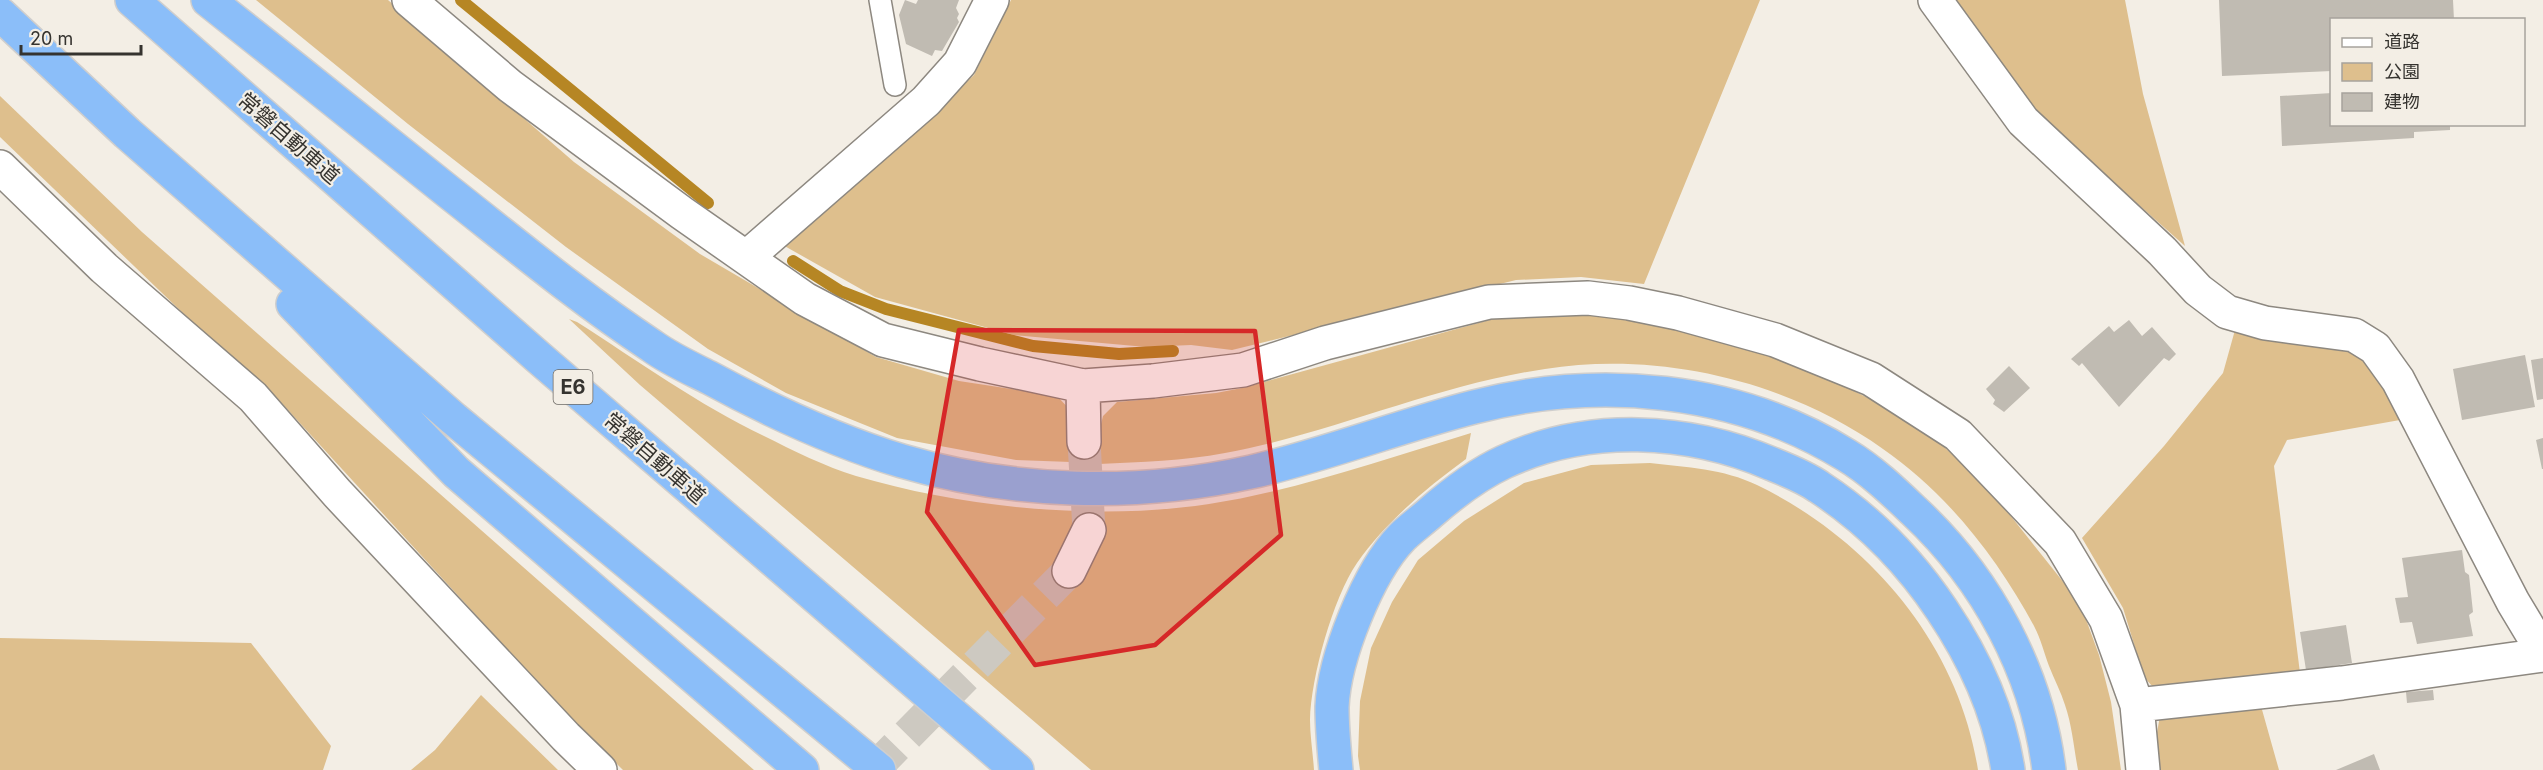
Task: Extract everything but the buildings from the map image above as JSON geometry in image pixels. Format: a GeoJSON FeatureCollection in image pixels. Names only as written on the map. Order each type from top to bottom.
{"type":"FeatureCollection","features":[{"type":"Feature","properties":{"kind":"highway","name":"常磐自動車道"},"geometry":{"type":"LineString","coordinates":[[132,0],[538,357],[1017,770]]}},
{"type":"Feature","properties":{"kind":"highway"},"geometry":{"type":"LineString","coordinates":[[208,0],[575,292],[657,350],[801,424],[904,462],[989,481],[1064,488],[1127,488],[1189,483],[1254,471],[1476,406],[1526,396],[1624,388],[1709,401],[1764,416],[1812,436],[1851,458],[1898,496],[1930,526],[1989,600],[2032,689],[2046,739],[2049,770]]}},
{"type":"Feature","properties":{"kind":"highway"},"geometry":{"type":"LineString","coordinates":[[0,14],[127,133],[454,419],[879,770]]}},
{"type":"Feature","properties":{"kind":"highway"},"geometry":{"type":"LineString","coordinates":[[127,133],[456,472],[802,770]]}},
{"type":"Feature","properties":{"kind":"highway"},"geometry":{"type":"LineString","coordinates":[[1336,770],[1332,704],[1340,660],[1353,621],[1372,580],[1401,539],[1469,481],[1504,462],[1545,447],[1586,439],[1629,435],[1698,440],[1739,450],[1817,485],[1853,511],[1910,566],[1952,625],[1974,662],[1990,699],[2003,741],[2008,770]]}},
{"type":"Feature","properties":{"kind":"street"},"geometry":{"type":"LineString","coordinates":[[409,0],[510,86],[682,213],[805,299],[883,340],[1083,386],[1153,381],[1243,370],[1325,343],[1490,302],[1588,298],[1629,303],[1678,313],[1775,340],[1871,379],[1958,435],[2060,542],[2106,619],[2137,705],[2143,770]]}},
{"type":"Feature","properties":{"kind":"street"},"geometry":{"type":"LineString","coordinates":[[747,257],[926,101],[960,63],[992,0]]}},
{"type":"Feature","properties":{"kind":"street"},"geometry":{"type":"LineString","coordinates":[[1935,0],[2023,121],[2162,251],[2198,290],[2227,312],[2265,323],[2354,335],[2375,348],[2398,380],[2512,602],[2543,654],[2342,683],[2137,705]]}},
{"type":"Feature","properties":{"kind":"street"},"geometry":{"type":"LineString","coordinates":[[0,167],[104,268],[253,397],[353,511],[566,737],[600,770]]}},
{"type":"Feature","properties":{"kind":"street"},"geometry":{"type":"LineString","coordinates":[[1083,386],[1084,442]]}},
{"type":"Feature","properties":{"kind":"street"},"geometry":{"type":"LineString","coordinates":[[1069,572],[1089,530]]}},
{"type":"Feature","properties":{"kind":"lane"},"geometry":{"type":"LineString","coordinates":[[880,0],[895,84]]}},
{"type":"Feature","properties":{"kind":"highlighted area"},"geometry":{"type":"Polygon","coordinates":[[[959,330],[1255,331],[1281,535],[1155,645],[1035,665],[927,512],[959,330]]]}},
{"type":"Feature","properties":{"kind":"green space"},"geometry":{"type":"Polygon","coordinates":[[[256,0],[388,0],[574,162],[700,254],[876,357],[959,381],[1057,396],[1073,413],[1071,462],[1016,460],[897,438],[786,393],[708,349],[566,247],[408,124],[256,0]]]}},
{"type":"Feature","properties":{"kind":"green space"},"geometry":{"type":"Polygon","coordinates":[[[1011,0],[1760,0],[1644,284],[1581,277],[1516,280],[1232,350],[1191,345],[1146,347],[1014,335],[875,297],[781,244],[889,153],[974,75],[1011,0]]]}},
{"type":"Feature","properties":{"kind":"green space"},"geometry":{"type":"Polygon","coordinates":[[[1955,0],[2125,0],[2143,94],[2185,246],[2031,109],[1955,0]]]}},
{"type":"Feature","properties":{"kind":"green space"},"geometry":{"type":"Polygon","coordinates":[[[0,96],[142,232],[754,770],[623,770],[572,720],[276,397],[215,344],[0,137],[0,96]]]}},
{"type":"Feature","properties":{"kind":"green space"},"geometry":{"type":"Polygon","coordinates":[[[1511,314],[1606,315],[1705,336],[1787,362],[1846,387],[1900,414],[1940,443],[1970,471],[2010,515],[2080,603],[2099,655],[2111,702],[2121,770],[2078,770],[2062,695],[2036,631],[2004,576],[1969,529],[1949,507],[1906,466],[1846,425],[1806,405],[1765,389],[1677,368],[1633,364],[1589,364],[1504,376],[1424,397],[1306,434],[1225,453],[1146,462],[1099,464],[1100,428],[1103,416],[1117,402],[1216,393],[1242,388],[1511,314]]]}},
{"type":"Feature","properties":{"kind":"green space"},"geometry":{"type":"Polygon","coordinates":[[[569,319],[716,411],[809,458],[856,476],[898,487],[986,503],[1077,511],[1166,509],[1209,504],[1275,491],[1471,433],[1466,459],[1436,482],[1394,520],[1368,548],[1348,578],[1325,638],[1314,682],[1310,732],[1314,770],[1091,770],[640,385],[569,319]]]}},
{"type":"Feature","properties":{"kind":"green space"},"geometry":{"type":"Polygon","coordinates":[[[2235,330],[2361,349],[2378,376],[2400,420],[2287,440],[2274,466],[2300,673],[2153,687],[2144,677],[2123,608],[2082,538],[2164,446],[2223,373],[2235,330]]]}},
{"type":"Feature","properties":{"kind":"green space"},"geometry":{"type":"Polygon","coordinates":[[[1650,463],[1718,472],[1757,485],[1798,508],[1837,535],[1872,566],[1903,601],[1930,639],[1951,680],[1968,724],[1978,770],[1360,770],[1358,756],[1360,701],[1371,648],[1392,602],[1418,560],[1464,521],[1524,483],[1591,465],[1650,463]]]}},
{"type":"Feature","properties":{"kind":"green space"},"geometry":{"type":"Polygon","coordinates":[[[0,638],[251,643],[331,746],[323,770],[0,770],[0,638]]]}},
{"type":"Feature","properties":{"kind":"green space"},"geometry":{"type":"Polygon","coordinates":[[[481,695],[558,770],[411,770],[435,750],[481,695]]]}},
{"type":"Feature","properties":{"kind":"green space"},"geometry":{"type":"Polygon","coordinates":[[[2259,699],[2279,770],[2157,770],[2156,738],[2160,716],[2259,699]]]}},
{"type":"Feature","properties":{"kind":"waterway"},"geometry":{"type":"LineString","coordinates":[[461,0],[708,203]]}},
{"type":"Feature","properties":{"kind":"waterway"},"geometry":{"type":"LineString","coordinates":[[793,261],[840,291],[886,309],[1033,346],[1119,354],[1173,351]]}},
{"type":"Feature","properties":{"kind":"tunnel"},"geometry":{"type":"LineString","coordinates":[[1084,442],[1089,530]]}},
{"type":"Feature","properties":{"kind":"tunnel"},"geometry":{"type":"LineString","coordinates":[[873,770],[1069,571]]}}]}
